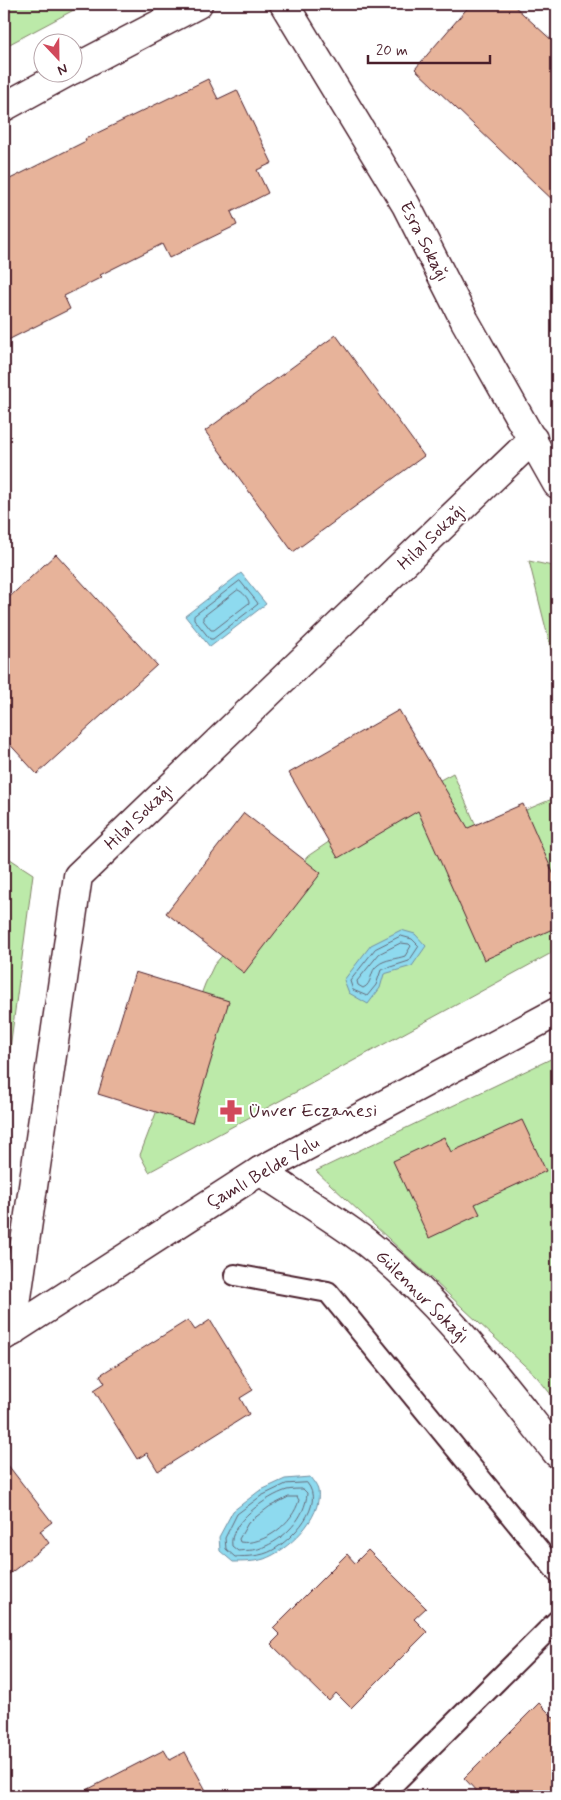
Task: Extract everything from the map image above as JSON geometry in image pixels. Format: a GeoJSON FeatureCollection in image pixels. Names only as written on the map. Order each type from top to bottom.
{"type":"FeatureCollection","features":[{"type":"Feature","properties":{"kind":"street"},"geometry":{"type":"LineString","coordinates":[[82,65],[198,4]]}},
{"type":"Feature","properties":{"kind":"street","name":"Esra Sokağı"},"geometry":{"type":"LineString","coordinates":[[284,4],[406,205],[465,321],[557,484]]}},
{"type":"Feature","properties":{"kind":"street"},"geometry":{"type":"LineString","coordinates":[[4,106],[49,82]]}},
{"type":"Feature","properties":{"kind":"street","name":"Hilal Sokağı"},"geometry":{"type":"LineString","coordinates":[[8,1334],[78,876],[533,439]]}},
{"type":"Feature","properties":{"kind":"street","name":"Çamlı Belde Yolu"},"geometry":{"type":"LineString","coordinates":[[8,1334],[260,1171],[557,1012]]}},
{"type":"Feature","properties":{"kind":"street","name":"Gülennur Sokağı"},"geometry":{"type":"LineString","coordinates":[[260,1171],[367,1243],[421,1291],[476,1351],[557,1453]]}},
{"type":"Feature","properties":{"kind":"lane"},"geometry":{"type":"LineString","coordinates":[[235,1275],[328,1292],[557,1572]]}},
{"type":"Feature","properties":{"kind":"lane"},"geometry":{"type":"LineString","coordinates":[[381,1796],[557,1621]]}},
{"type":"Feature","properties":{"kind":"green space"},"geometry":{"type":"Polygon","coordinates":[[[4,4],[85,4],[32,32],[4,47],[4,4]]]}},
{"type":"Feature","properties":{"kind":"green space"},"geometry":{"type":"Polygon","coordinates":[[[529,561],[557,567],[557,673],[529,561]]]}},
{"type":"Feature","properties":{"kind":"green space"},"geometry":{"type":"Polygon","coordinates":[[[453,773],[478,830],[557,797],[557,950],[149,1172],[140,1155],[214,965],[308,856],[336,837],[453,773]]]}},
{"type":"Feature","properties":{"kind":"green space"},"geometry":{"type":"Polygon","coordinates":[[[4,855],[33,874],[4,1094],[4,855]]]}},
{"type":"Feature","properties":{"kind":"green space"},"geometry":{"type":"Polygon","coordinates":[[[557,1056],[557,1402],[537,1377],[316,1171],[557,1056]]]}},
{"type":"Feature","properties":{"kind":"water"},"geometry":{"type":"Polygon","coordinates":[[[241,573],[266,604],[210,647],[185,616],[241,573]]]}},
{"type":"Feature","properties":{"kind":"water"},"geometry":{"type":"Polygon","coordinates":[[[401,930],[415,934],[426,946],[412,966],[384,974],[380,988],[368,1004],[349,993],[344,980],[371,945],[401,930]]]}},
{"type":"Feature","properties":{"kind":"water"},"geometry":{"type":"Polygon","coordinates":[[[310,1477],[318,1490],[318,1501],[309,1522],[293,1541],[273,1555],[256,1561],[233,1562],[220,1551],[219,1537],[233,1511],[259,1491],[285,1479],[310,1477]]]}},
{"type":"Feature","properties":{"kind":"building"},"geometry":{"type":"Polygon","coordinates":[[[471,4],[512,4],[557,45],[557,204],[415,69],[471,4]]]}},
{"type":"Feature","properties":{"kind":"building"},"geometry":{"type":"Polygon","coordinates":[[[208,79],[218,99],[237,90],[272,163],[257,170],[268,193],[231,212],[237,225],[169,258],[162,244],[100,275],[102,277],[64,296],[70,309],[4,342],[4,182],[86,141],[85,139],[208,79]]]}},
{"type":"Feature","properties":{"kind":"building"},"geometry":{"type":"Polygon","coordinates":[[[336,335],[424,456],[293,552],[205,431],[336,335]]]}},
{"type":"Feature","properties":{"kind":"building"},"geometry":{"type":"Polygon","coordinates":[[[56,554],[157,665],[37,774],[4,738],[4,602],[56,554]]]}},
{"type":"Feature","properties":{"kind":"building"},"geometry":{"type":"Polygon","coordinates":[[[399,710],[468,828],[523,804],[557,882],[557,927],[484,960],[418,811],[338,858],[289,773],[399,710]]]}},
{"type":"Feature","properties":{"kind":"building"},"geometry":{"type":"Polygon","coordinates":[[[244,813],[321,873],[244,973],[166,913],[244,813]]]}},
{"type":"Feature","properties":{"kind":"building"},"geometry":{"type":"Polygon","coordinates":[[[135,972],[229,1001],[192,1123],[98,1094],[135,972]]]}},
{"type":"Feature","properties":{"kind":"building"},"geometry":{"type":"Polygon","coordinates":[[[522,1120],[546,1171],[475,1204],[480,1214],[429,1238],[393,1161],[444,1137],[451,1152],[522,1120]]]}},
{"type":"Feature","properties":{"kind":"building"},"geometry":{"type":"Polygon","coordinates":[[[188,1320],[195,1330],[210,1320],[253,1390],[240,1398],[249,1414],[158,1471],[147,1453],[137,1459],[94,1390],[105,1383],[100,1375],[188,1320]]]}},
{"type":"Feature","properties":{"kind":"building"},"geometry":{"type":"Polygon","coordinates":[[[4,1460],[52,1522],[40,1531],[49,1543],[4,1578],[4,1460]]]}},
{"type":"Feature","properties":{"kind":"building"},"geometry":{"type":"Polygon","coordinates":[[[368,1550],[426,1608],[414,1619],[427,1632],[351,1708],[336,1693],[329,1701],[271,1644],[280,1635],[273,1628],[347,1554],[355,1563],[368,1550]]]}},
{"type":"Feature","properties":{"kind":"building"},"geometry":{"type":"Polygon","coordinates":[[[539,1703],[557,1721],[557,1796],[481,1796],[464,1778],[539,1703]]]}},
{"type":"Feature","properties":{"kind":"building"},"geometry":{"type":"Polygon","coordinates":[[[164,1750],[170,1760],[185,1752],[209,1796],[75,1796],[164,1750]]]}},
{"type":"Feature","properties":{"kind":"place","name":"Ünver Eczanesi"},"geometry":{"type":"Point","coordinates":[231,1111]}}]}
